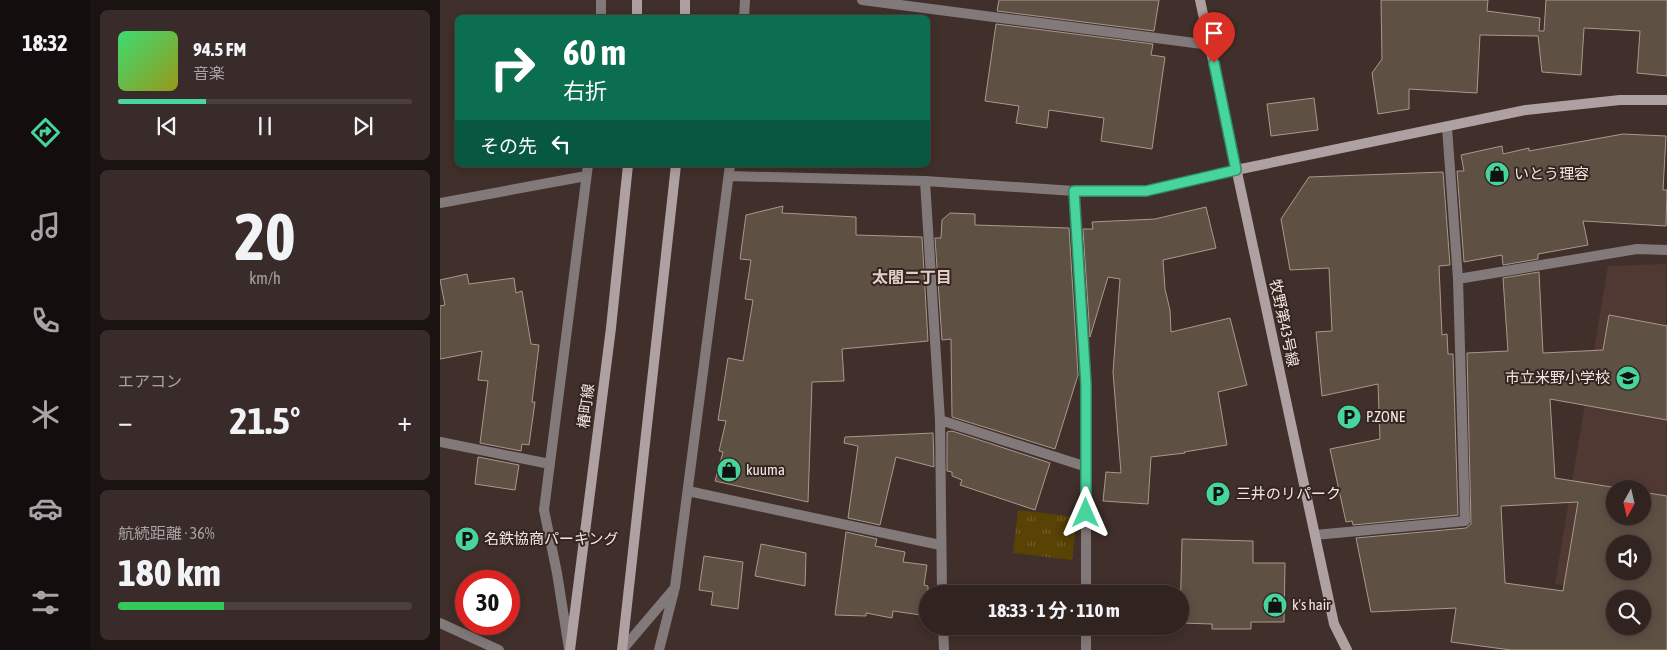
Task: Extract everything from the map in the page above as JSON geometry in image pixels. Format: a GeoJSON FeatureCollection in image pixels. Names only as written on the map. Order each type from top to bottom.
{"type":"FeatureCollection","features":[{"type":"Feature","properties":{"kind":"street"},"geometry":{"type":"LineString","coordinates":[[601,0],[601,15]]}},
{"type":"Feature","properties":{"kind":"street"},"geometry":{"type":"LineString","coordinates":[[637,0],[637,15]]}},
{"type":"Feature","properties":{"kind":"street"},"geometry":{"type":"LineString","coordinates":[[684,0],[686,15]]}},
{"type":"Feature","properties":{"kind":"street"},"geometry":{"type":"LineString","coordinates":[[744,15],[746,0]]}},
{"type":"Feature","properties":{"kind":"street"},"geometry":{"type":"LineString","coordinates":[[862,0],[1210,45]]}},
{"type":"Feature","properties":{"kind":"street","name":"牧野第43号線"},"geometry":{"type":"LineString","coordinates":[[1200,0],[1334,624],[1347,650]]}},
{"type":"Feature","properties":{"kind":"street"},"geometry":{"type":"LineString","coordinates":[[730,176],[925,181],[1074,191],[1146,191],[1236,170],[1526,110],[1620,100],[1667,100]]}},
{"type":"Feature","properties":{"kind":"street"},"geometry":{"type":"LineString","coordinates":[[1315,534],[1465,522],[1458,280],[1447,127]]}},
{"type":"Feature","properties":{"kind":"street"},"geometry":{"type":"LineString","coordinates":[[570,650],[544,510],[588,167]]}},
{"type":"Feature","properties":{"kind":"street","name":"椿町線"},"geometry":{"type":"LineString","coordinates":[[570,650],[611,328],[628,167]]}},
{"type":"Feature","properties":{"kind":"street"},"geometry":{"type":"LineString","coordinates":[[622,650],[676,167]]}},
{"type":"Feature","properties":{"kind":"street"},"geometry":{"type":"LineString","coordinates":[[659,650],[676,587],[730,167]]}},
{"type":"Feature","properties":{"kind":"street"},"geometry":{"type":"LineString","coordinates":[[440,203],[586,176]]}},
{"type":"Feature","properties":{"kind":"street"},"geometry":{"type":"LineString","coordinates":[[925,181],[940,420],[942,585]]}},
{"type":"Feature","properties":{"kind":"street"},"geometry":{"type":"LineString","coordinates":[[1074,191],[1086,385],[1086,585]]}},
{"type":"Feature","properties":{"kind":"street"},"geometry":{"type":"LineString","coordinates":[[1458,280],[1637,249],[1667,250]]}},
{"type":"Feature","properties":{"kind":"street"},"geometry":{"type":"LineString","coordinates":[[940,420],[1087,466]]}},
{"type":"Feature","properties":{"kind":"street"},"geometry":{"type":"LineString","coordinates":[[440,442],[550,464]]}},
{"type":"Feature","properties":{"kind":"street"},"geometry":{"type":"LineString","coordinates":[[688,491],[940,545]]}},
{"type":"Feature","properties":{"kind":"street"},"geometry":{"type":"LineString","coordinates":[[622,650],[676,587]]}},
{"type":"Feature","properties":{"kind":"street"},"geometry":{"type":"LineString","coordinates":[[440,623],[499,650]]}},
{"type":"Feature","properties":{"kind":"street"},"geometry":{"type":"LineString","coordinates":[[943,635],[944,650]]}},
{"type":"Feature","properties":{"kind":"street"},"geometry":{"type":"LineString","coordinates":[[1086,635],[1086,650]]}},
{"type":"Feature","properties":{"kind":"shaded area","name":"市立米野小学校"},"geometry":{"type":"Polygon","coordinates":[[[1666,264],[1667,602],[1651,599],[1651,590],[1606,590],[1606,592],[1555,584],[1608,266],[1666,264]]]}},
{"type":"Feature","properties":{"kind":"green space"},"geometry":{"type":"Polygon","coordinates":[[[1018,510],[1077,517],[1072,560],[1013,553],[1018,510]]]}},
{"type":"Feature","properties":{"kind":"building"},"geometry":{"type":"Polygon","coordinates":[[[999,0],[1159,0],[1154,31],[997,11],[999,0]]]}},
{"type":"Feature","properties":{"kind":"building"},"geometry":{"type":"Polygon","coordinates":[[[1381,0],[1488,0],[1487,11],[1540,18],[1539,31],[1544,31],[1546,0],[1667,0],[1667,76],[1637,73],[1640,31],[1584,28],[1581,75],[1542,72],[1538,36],[1480,35],[1477,93],[1409,89],[1409,109],[1378,114],[1372,73],[1382,59],[1381,0]]]}},
{"type":"Feature","properties":{"kind":"building"},"geometry":{"type":"Polygon","coordinates":[[[996,24],[1153,44],[1151,55],[1165,57],[1152,149],[1101,141],[1104,118],[1049,110],[1047,128],[1016,123],[1019,106],[985,101],[996,24]]]}},
{"type":"Feature","properties":{"kind":"building"},"geometry":{"type":"Polygon","coordinates":[[[1314,98],[1318,130],[1271,136],[1267,104],[1314,98]]]}},
{"type":"Feature","properties":{"kind":"building"},"geometry":{"type":"Polygon","coordinates":[[[1623,134],[1666,136],[1663,190],[1667,190],[1666,226],[1583,221],[1588,245],[1538,254],[1538,259],[1503,265],[1502,255],[1464,262],[1457,171],[1464,171],[1461,155],[1502,146],[1503,154],[1529,148],[1529,151],[1623,134]]]}},
{"type":"Feature","properties":{"kind":"building"},"geometry":{"type":"Polygon","coordinates":[[[1443,172],[1450,265],[1439,266],[1442,335],[1447,334],[1448,354],[1453,354],[1458,515],[1353,525],[1352,521],[1346,522],[1330,449],[1380,439],[1378,384],[1322,396],[1316,332],[1332,331],[1329,268],[1290,270],[1281,219],[1309,177],[1443,172]]]}},
{"type":"Feature","properties":{"kind":"building"},"geometry":{"type":"Polygon","coordinates":[[[783,206],[782,213],[856,217],[856,235],[922,237],[928,341],[842,349],[844,381],[812,382],[808,502],[715,481],[723,452],[719,451],[726,421],[718,420],[728,358],[743,361],[753,300],[745,299],[751,260],[740,259],[746,215],[783,206]]]}},
{"type":"Feature","properties":{"kind":"building"},"geometry":{"type":"Polygon","coordinates":[[[1206,207],[1216,248],[1163,260],[1165,289],[1170,310],[1171,332],[1230,318],[1247,385],[1218,392],[1227,445],[1151,457],[1148,504],[1103,501],[1106,472],[1121,473],[1113,372],[1120,279],[1108,277],[1090,337],[1083,229],[1093,229],[1092,222],[1155,219],[1206,207]]]}},
{"type":"Feature","properties":{"kind":"building"},"geometry":{"type":"Polygon","coordinates":[[[950,213],[975,214],[975,225],[1069,228],[1078,375],[1055,449],[952,417],[951,339],[942,340],[935,238],[941,238],[942,220],[950,213]]]}},
{"type":"Feature","properties":{"kind":"building"},"geometry":{"type":"Polygon","coordinates":[[[1539,272],[1543,353],[1603,350],[1609,315],[1667,326],[1667,420],[1550,399],[1555,478],[1606,486],[1606,525],[1651,525],[1651,493],[1667,496],[1667,650],[1511,650],[1451,642],[1456,608],[1371,612],[1356,538],[1466,528],[1471,524],[1467,353],[1508,351],[1503,278],[1539,272]],[[1578,502],[1501,506],[1505,583],[1563,591],[1578,502]]]}},
{"type":"Feature","properties":{"kind":"building"},"geometry":{"type":"Polygon","coordinates":[[[467,274],[469,284],[514,278],[516,293],[522,291],[531,344],[539,345],[532,402],[535,402],[529,445],[522,444],[521,451],[480,443],[488,381],[478,380],[482,351],[440,359],[440,306],[445,305],[440,280],[467,274]]]}},
{"type":"Feature","properties":{"kind":"building"},"geometry":{"type":"Polygon","coordinates":[[[952,431],[1050,463],[1035,510],[960,485],[962,480],[952,476],[952,472],[947,471],[947,432],[952,431]]]}},
{"type":"Feature","properties":{"kind":"building"},"geometry":{"type":"Polygon","coordinates":[[[933,433],[934,467],[896,457],[880,525],[848,518],[858,446],[844,443],[845,437],[933,433]]]}},
{"type":"Feature","properties":{"kind":"building"},"geometry":{"type":"Polygon","coordinates":[[[478,457],[519,465],[515,490],[475,484],[478,457]]]}},
{"type":"Feature","properties":{"kind":"building"},"geometry":{"type":"Polygon","coordinates":[[[846,532],[877,539],[875,546],[905,552],[903,562],[927,565],[924,585],[919,585],[919,615],[893,611],[892,618],[866,613],[866,616],[835,615],[846,532]]]}},
{"type":"Feature","properties":{"kind":"building"},"geometry":{"type":"Polygon","coordinates":[[[1182,539],[1253,541],[1253,563],[1285,563],[1284,622],[1251,622],[1251,629],[1212,629],[1212,624],[1189,623],[1189,585],[1181,585],[1182,539]]]}},
{"type":"Feature","properties":{"kind":"building"},"geometry":{"type":"Polygon","coordinates":[[[761,544],[806,553],[805,586],[755,576],[761,544]]]}},
{"type":"Feature","properties":{"kind":"building"},"geometry":{"type":"Polygon","coordinates":[[[704,556],[743,562],[738,609],[711,605],[713,592],[699,590],[704,556]]]}},
{"type":"Feature","properties":{"kind":"place","name":"いとう理容"},"geometry":{"type":"Point","coordinates":[1497,174]}},
{"type":"Feature","properties":{"kind":"place","name":"市立米野小学校"},"geometry":{"type":"Point","coordinates":[1628,378]}},
{"type":"Feature","properties":{"kind":"place","name":"P.ZONE"},"geometry":{"type":"Point","coordinates":[1349,417]}},
{"type":"Feature","properties":{"kind":"place","name":"kuuma"},"geometry":{"type":"Point","coordinates":[729,470]}},
{"type":"Feature","properties":{"kind":"place","name":"三井のリパーク"},"geometry":{"type":"Point","coordinates":[1218,494]}},
{"type":"Feature","properties":{"kind":"place","name":"名鉄協商パーキング"},"geometry":{"type":"Point","coordinates":[467,539]}},
{"type":"Feature","properties":{"kind":"place","name":"k's hair"},"geometry":{"type":"Point","coordinates":[1275,605]}},
{"type":"Feature","properties":{"kind":"district","name":"太閤二丁目"},"geometry":{"type":"Point","coordinates":[912,277]}},
{"type":"Feature","properties":{"kind":"route"},"geometry":{"type":"LineString","coordinates":[[1086,513],[1086,385],[1074,191],[1146,191],[1236,170],[1214,63]]}}]}
